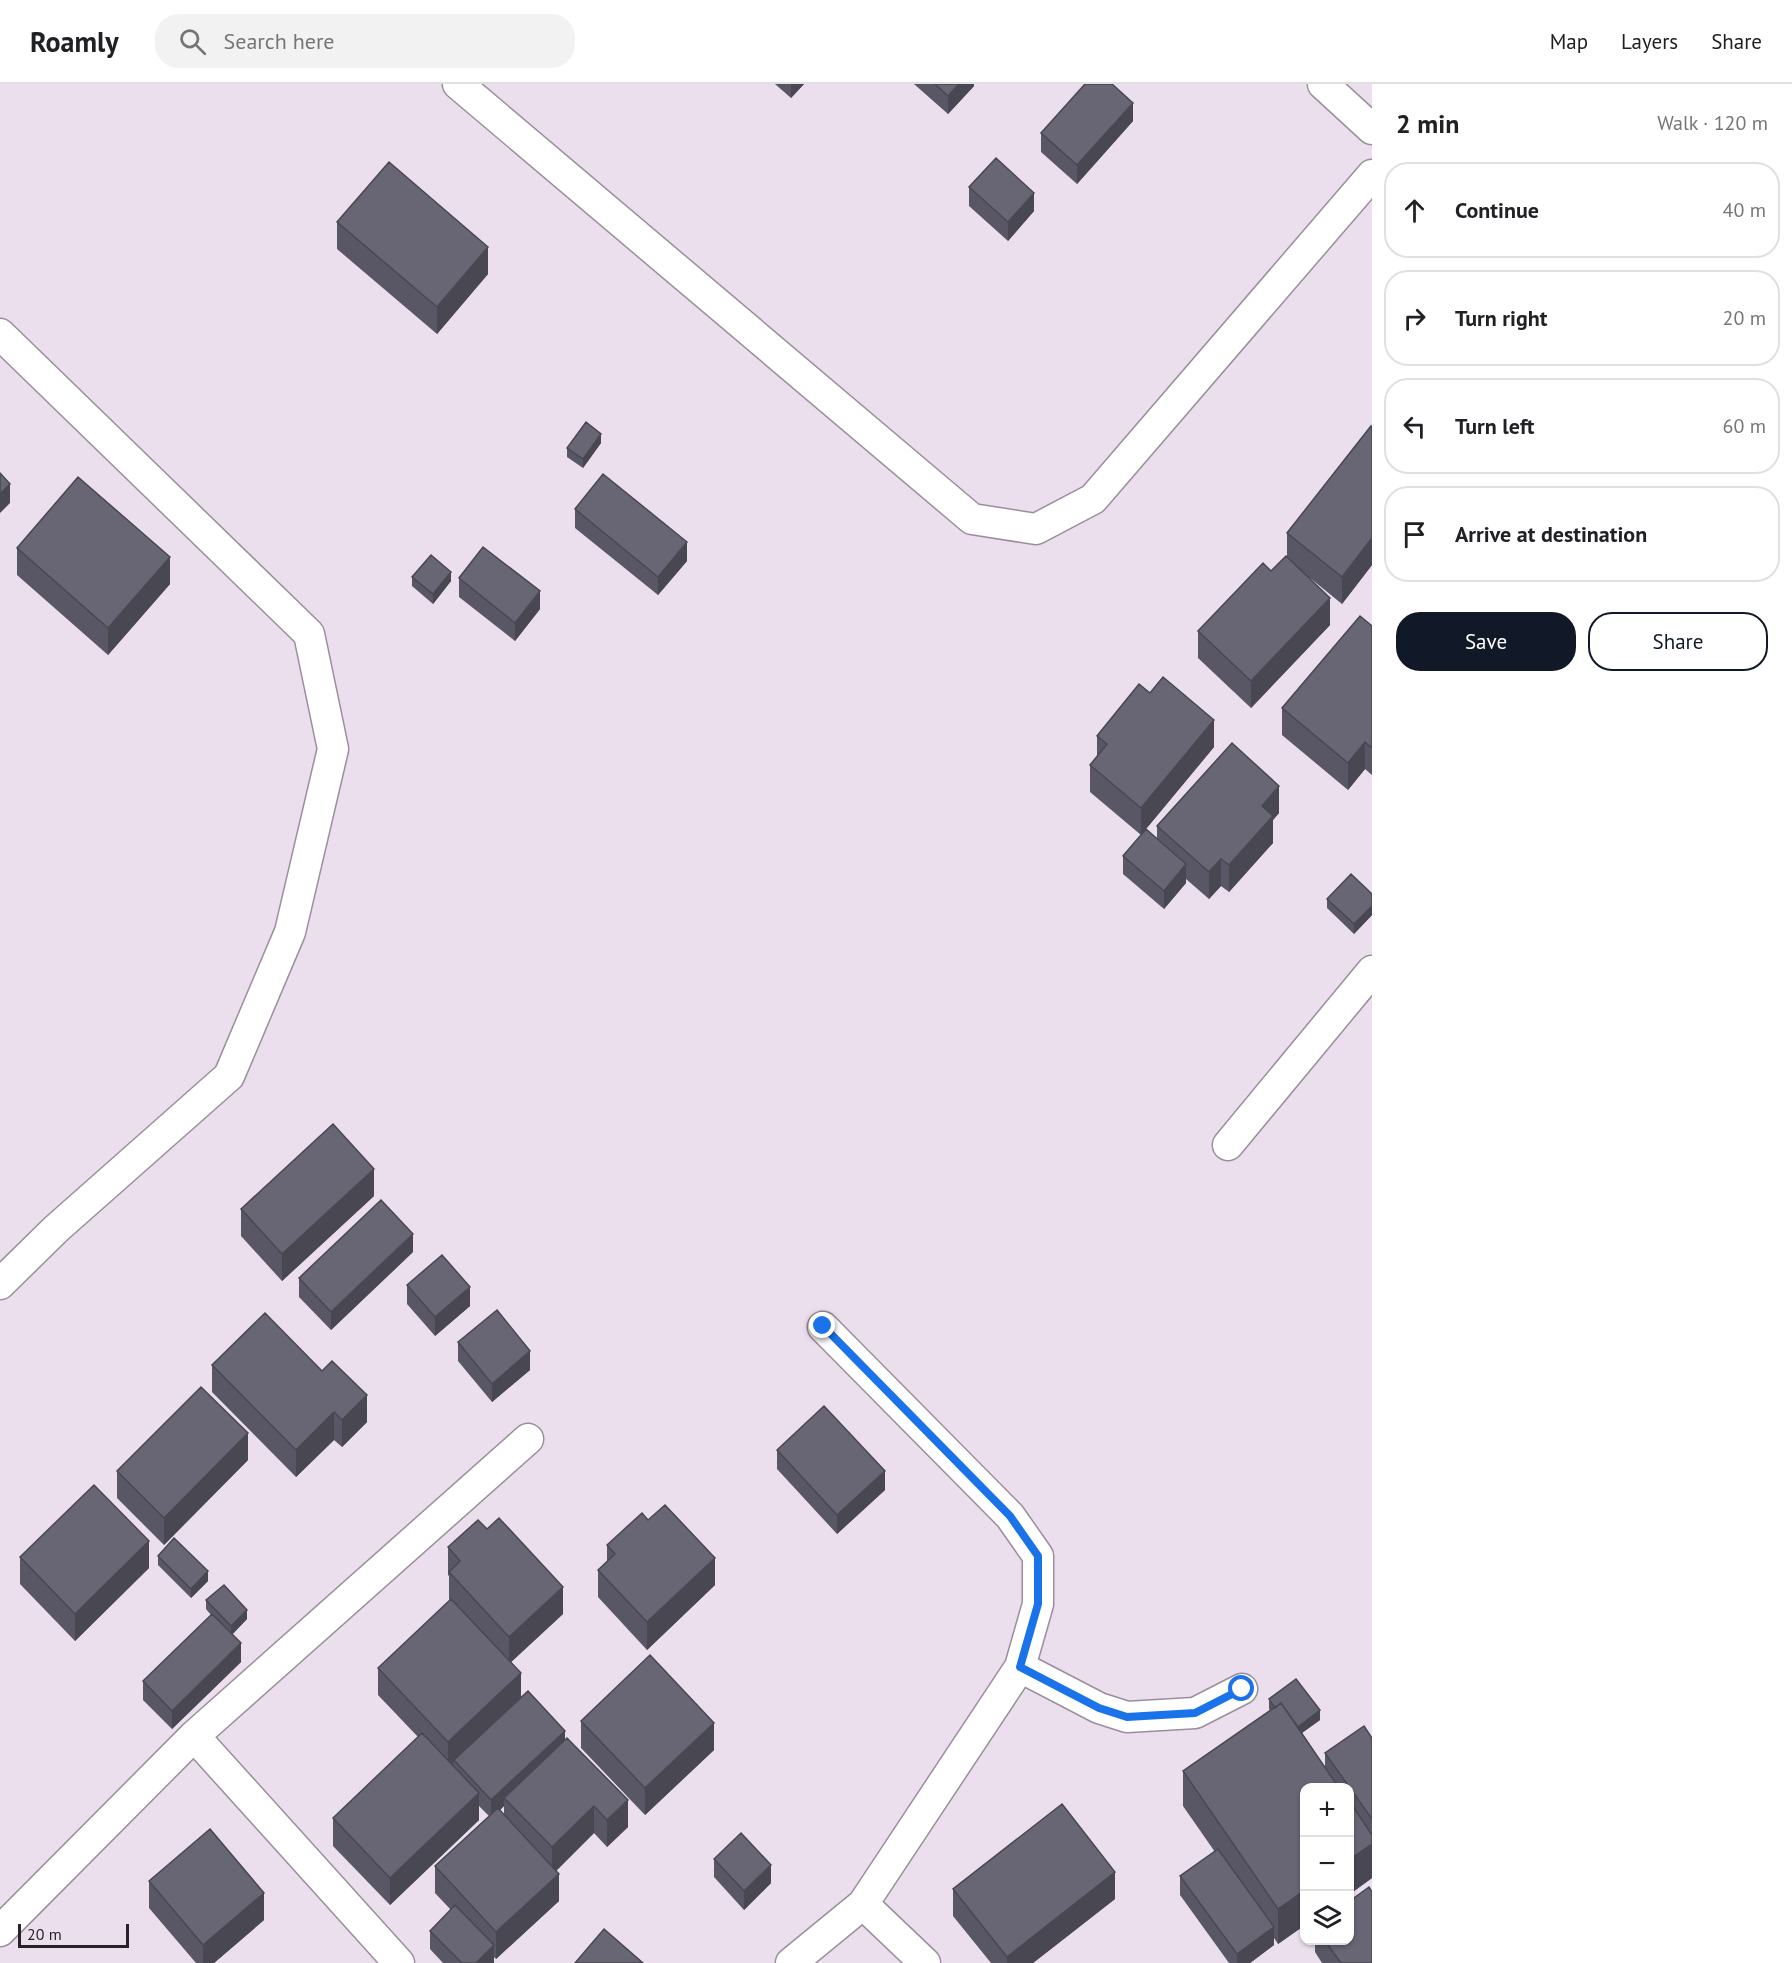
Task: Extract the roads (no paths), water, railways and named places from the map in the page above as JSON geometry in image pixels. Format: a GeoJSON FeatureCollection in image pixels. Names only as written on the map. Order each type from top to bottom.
{"type":"FeatureCollection","features":[{"type":"Feature","properties":{"kind":"street"},"geometry":{"type":"LineString","coordinates":[[458,84],[972,519],[1036,529],[1093,499],[1372,175]]}},
{"type":"Feature","properties":{"kind":"street"},"geometry":{"type":"LineString","coordinates":[[1323,84],[1372,129]]}},
{"type":"Feature","properties":{"kind":"street"},"geometry":{"type":"LineString","coordinates":[[0,334],[309,634],[333,748],[290,932],[229,1076],[56,1228],[0,1284]]}},
{"type":"Feature","properties":{"kind":"street"},"geometry":{"type":"LineString","coordinates":[[1228,1145],[1372,971]]}},
{"type":"Feature","properties":{"kind":"street"},"geometry":{"type":"LineString","coordinates":[[791,1963],[863,1904],[1020,1667],[1038,1604],[1038,1556],[1010,1516],[823,1326]]}},
{"type":"Feature","properties":{"kind":"street"},"geometry":{"type":"LineString","coordinates":[[0,1931],[194,1736],[528,1439]]}},
{"type":"Feature","properties":{"kind":"street"},"geometry":{"type":"LineString","coordinates":[[1020,1667],[1099,1708],[1127,1717],[1195,1713],[1242,1689]]}},
{"type":"Feature","properties":{"kind":"street"},"geometry":{"type":"LineString","coordinates":[[194,1736],[399,1963]]}},
{"type":"Feature","properties":{"kind":"street"},"geometry":{"type":"LineString","coordinates":[[863,1904],[925,1963]]}}]}
